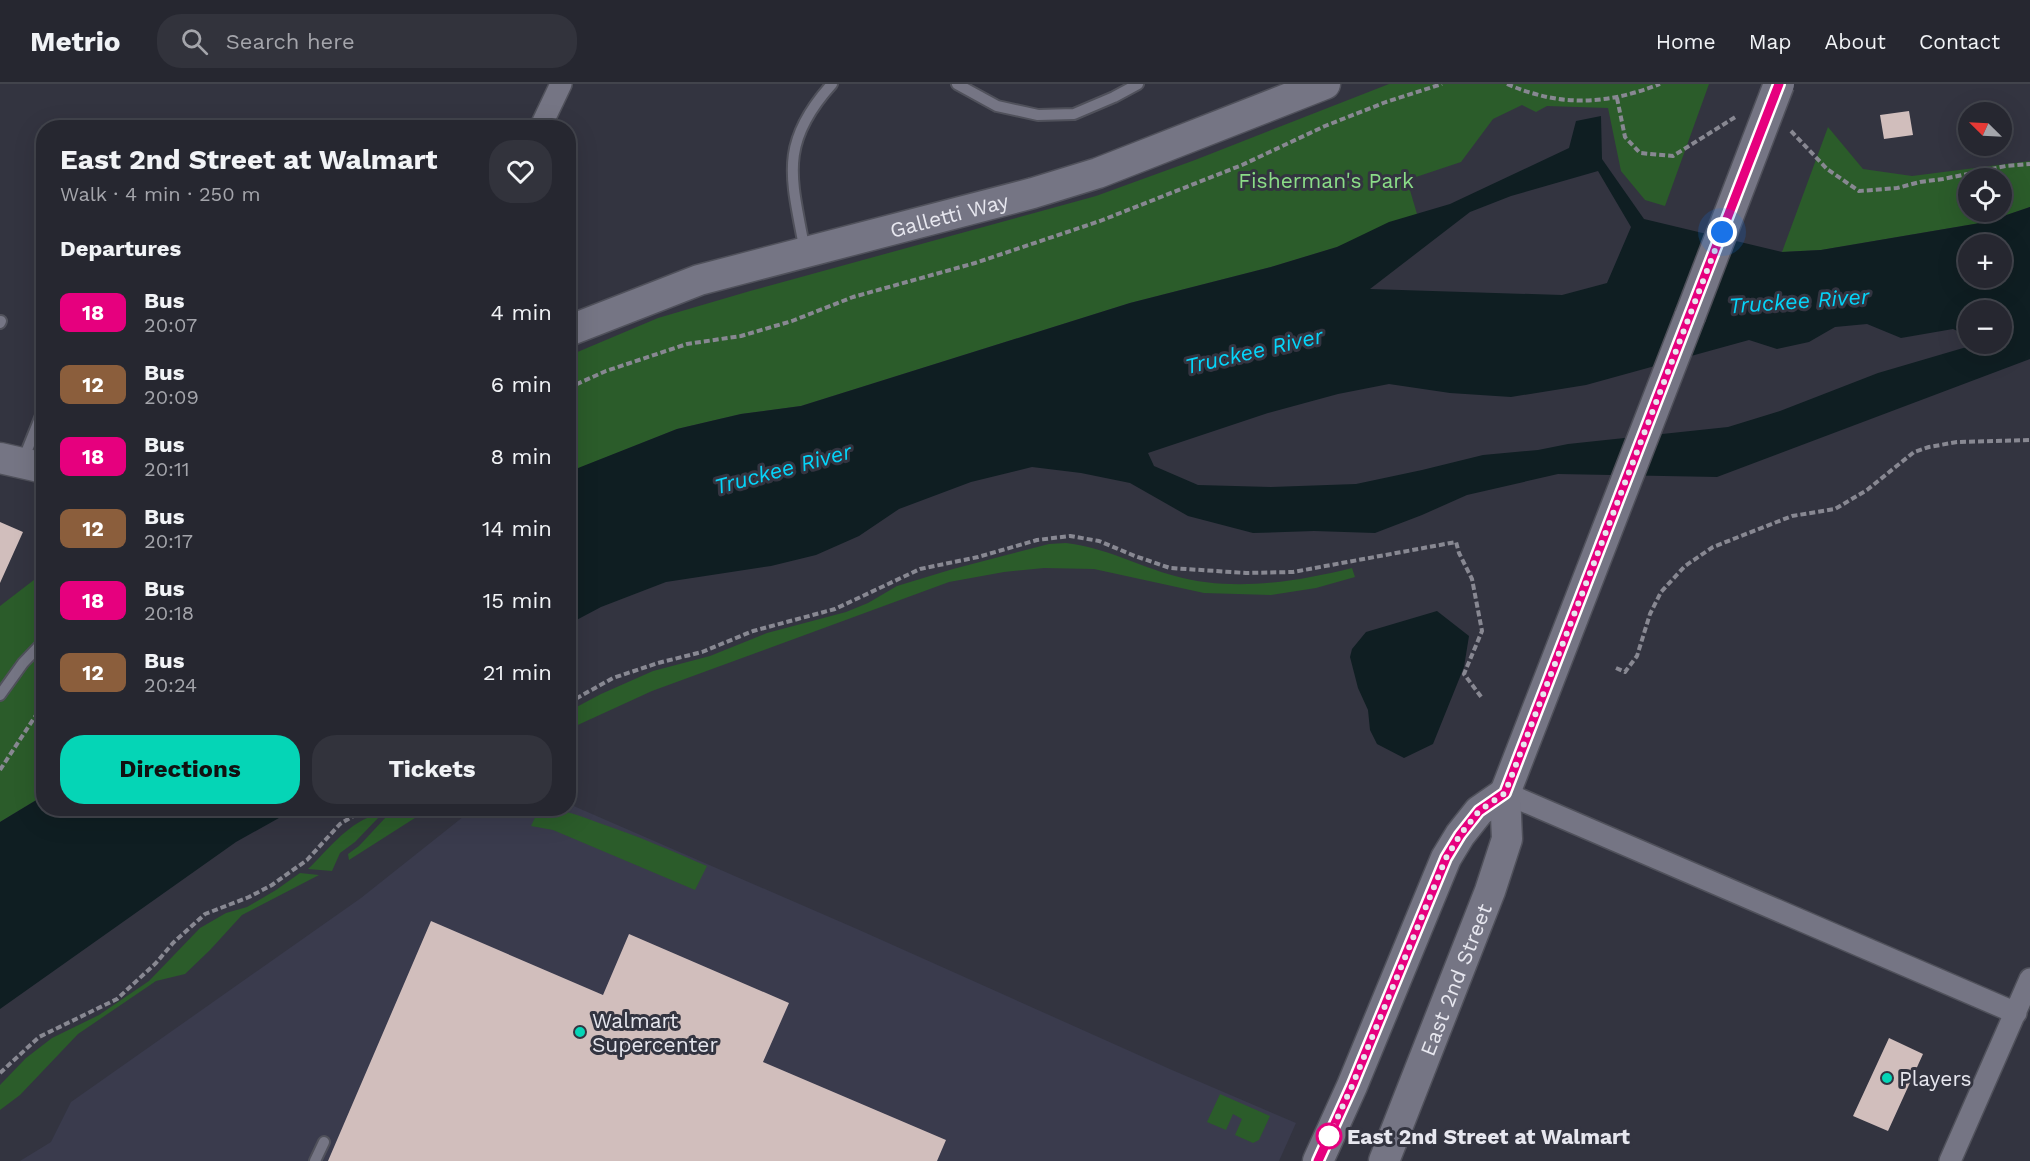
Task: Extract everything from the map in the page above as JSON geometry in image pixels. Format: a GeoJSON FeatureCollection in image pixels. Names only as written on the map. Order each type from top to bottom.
{"type":"FeatureCollection","features":[{"type":"Feature","properties":{"kind":"main road","name":"Galletti Way"},"geometry":{"type":"LineString","coordinates":[[576,328],[699,280],[1033,193],[1098,173],[1294,90],[1326,84]]}},
{"type":"Feature","properties":{"kind":"main road","name":"East 2nd Street"},"geometry":{"type":"LineString","coordinates":[[1384,1161],[1490,891],[1507,839],[1505,793],[1779,84]]}},
{"type":"Feature","properties":{"kind":"main road"},"geometry":{"type":"LineString","coordinates":[[1318,1161],[1352,1086],[1446,858],[1479,811],[1505,793]]}},
{"type":"Feature","properties":{"kind":"street"},"geometry":{"type":"LineString","coordinates":[[544,120],[561,84]]}},
{"type":"Feature","properties":{"kind":"street"},"geometry":{"type":"LineString","coordinates":[[1505,793],[2016,1013]]}},
{"type":"Feature","properties":{"kind":"street"},"geometry":{"type":"LineString","coordinates":[[1950,1161],[2030,979]]}},
{"type":"Feature","properties":{"kind":"lane"},"geometry":{"type":"LineString","coordinates":[[805,252],[792,188],[794,151],[800,130],[810,112],[832,84]]}},
{"type":"Feature","properties":{"kind":"lane"},"geometry":{"type":"LineString","coordinates":[[957,84],[997,106],[1038,115],[1074,114],[1138,84]]}},
{"type":"Feature","properties":{"kind":"lane"},"geometry":{"type":"LineString","coordinates":[[22,463],[36,428]]}},
{"type":"Feature","properties":{"kind":"lane"},"geometry":{"type":"LineString","coordinates":[[0,695],[36,649]]}},
{"type":"Feature","properties":{"kind":"lane"},"geometry":{"type":"LineString","coordinates":[[315,1161],[324,1142]]}},
{"type":"Feature","properties":{"kind":"path"},"geometry":{"type":"LineString","coordinates":[[576,384],[606,371],[687,344],[741,336],[853,297],[975,263],[1100,221],[1242,165],[1325,126],[1386,102],[1442,84]]}},
{"type":"Feature","properties":{"kind":"path"},"geometry":{"type":"LineString","coordinates":[[1507,84],[1526,92],[1575,101],[1617,98],[1660,84]]}},
{"type":"Feature","properties":{"kind":"path"},"geometry":{"type":"LineString","coordinates":[[1617,98],[1624,137],[1640,153],[1673,156],[1740,114]]}},
{"type":"Feature","properties":{"kind":"path"},"geometry":{"type":"LineString","coordinates":[[1783,124],[1827,169],[1859,191],[1897,188],[2006,166],[2030,164]]}},
{"type":"Feature","properties":{"kind":"path"},"geometry":{"type":"LineString","coordinates":[[1616,668],[1625,672],[1636,656],[1650,614],[1661,592],[1685,566],[1713,548],[1792,516],[1835,509],[1867,490],[1914,452],[1957,442],[2030,440]]}},
{"type":"Feature","properties":{"kind":"path"},"geometry":{"type":"LineString","coordinates":[[576,699],[613,678],[702,652],[753,631],[836,609],[920,569],[978,558],[1037,540],[1070,536],[1099,541],[1170,568],[1246,573],[1293,572],[1456,542],[1472,579],[1482,631],[1464,674],[1482,698]]}},
{"type":"Feature","properties":{"kind":"path"},"geometry":{"type":"LineString","coordinates":[[0,770],[36,715]]}},
{"type":"Feature","properties":{"kind":"path"},"geometry":{"type":"LineString","coordinates":[[0,1073],[39,1037],[117,999],[205,914],[249,897],[272,885],[307,860],[340,824],[353,816]]}},
{"type":"Feature","properties":{"kind":"shaded area"},"geometry":{"type":"Polygon","coordinates":[[[576,807],[1296,1123],[1279,1161],[20,1161],[51,1142],[71,1102],[361,898],[464,816],[576,816],[576,807]]]}},
{"type":"Feature","properties":{"kind":"green space","name":"Fisherman's Park"},"geometry":{"type":"Polygon","coordinates":[[[1389,84],[1709,84],[1665,206],[1645,200],[1621,171],[1608,108],[1547,106],[1536,112],[1522,105],[1493,119],[1461,162],[1407,180],[1417,214],[1337,247],[1271,267],[1130,303],[801,406],[741,414],[677,429],[576,469],[576,353],[658,318],[1096,196],[1389,84]]]}},
{"type":"Feature","properties":{"kind":"green space"},"geometry":{"type":"Polygon","coordinates":[[[1828,127],[1863,169],[1912,176],[1958,170],[1958,222],[1986,222],[1821,250],[1782,252],[1828,127]]]}},
{"type":"Feature","properties":{"kind":"green space"},"geometry":{"type":"Polygon","coordinates":[[[2030,161],[2030,207],[2012,213],[2012,168],[1975,168],[2030,161]]]}},
{"type":"Feature","properties":{"kind":"green space"},"geometry":{"type":"Polygon","coordinates":[[[1066,543],[1094,548],[1161,572],[1197,581],[1264,583],[1352,568],[1355,577],[1316,588],[1271,595],[1204,593],[1094,569],[1044,568],[1004,572],[949,582],[652,691],[576,726],[576,707],[653,671],[710,656],[767,633],[846,612],[868,603],[897,586],[1049,544],[1066,543]]]}},
{"type":"Feature","properties":{"kind":"green space"},"geometry":{"type":"Polygon","coordinates":[[[36,578],[36,800],[0,822],[0,606],[36,578]]]}},
{"type":"Feature","properties":{"kind":"green space"},"geometry":{"type":"Polygon","coordinates":[[[576,814],[707,866],[695,890],[553,830],[531,826],[536,816],[576,814]]]}},
{"type":"Feature","properties":{"kind":"green space"},"geometry":{"type":"Polygon","coordinates":[[[372,816],[380,816],[355,842],[340,853],[332,871],[308,869],[345,832],[372,816]]]}},
{"type":"Feature","properties":{"kind":"green space"},"geometry":{"type":"Polygon","coordinates":[[[418,816],[349,860],[348,854],[359,846],[386,817],[418,816]]]}},
{"type":"Feature","properties":{"kind":"green space"},"geometry":{"type":"Polygon","coordinates":[[[300,873],[319,875],[242,915],[185,974],[156,981],[78,1034],[20,1095],[0,1110],[0,1085],[26,1058],[52,1038],[99,1015],[149,981],[200,928],[226,913],[247,907],[300,873]]]}},
{"type":"Feature","properties":{"kind":"green space"},"geometry":{"type":"Polygon","coordinates":[[[1220,1094],[1270,1116],[1259,1140],[1253,1143],[1235,1135],[1242,1119],[1233,1114],[1226,1130],[1207,1122],[1220,1094]]]}},
{"type":"Feature","properties":{"kind":"water","name":"Truckee River"},"geometry":{"type":"Polygon","coordinates":[[[1601,116],[1602,159],[1644,219],[1782,252],[1821,250],[1986,222],[2012,222],[2012,213],[2030,207],[2030,359],[1717,477],[1558,474],[1467,495],[1375,533],[1314,531],[1253,533],[1188,516],[1130,483],[1081,473],[1032,467],[971,482],[899,509],[859,536],[816,555],[771,566],[666,582],[601,607],[576,620],[576,469],[677,429],[741,414],[801,406],[1130,303],[1271,267],[1337,247],[1389,222],[1450,204],[1569,148],[1576,121],[1601,116]],[[1598,171],[1511,196],[1470,212],[1370,289],[1562,295],[1607,283],[1631,227],[1598,171]],[[1958,300],[1958,331],[1953,329],[1901,338],[1867,324],[1835,327],[1809,342],[1777,349],[1749,340],[1586,385],[1511,397],[1450,393],[1389,384],[1338,394],[1268,413],[1148,453],[1154,466],[1198,485],[1271,487],[1356,484],[1483,455],[1728,427],[1780,411],[1878,373],[1958,350],[1958,354],[2012,354],[2012,300],[1958,300]]]}},
{"type":"Feature","properties":{"kind":"water"},"geometry":{"type":"Polygon","coordinates":[[[1437,611],[1469,636],[1464,667],[1433,744],[1404,758],[1377,744],[1370,730],[1368,710],[1358,688],[1350,657],[1352,649],[1366,632],[1437,611]]]}},
{"type":"Feature","properties":{"kind":"water"},"geometry":{"type":"Polygon","coordinates":[[[36,800],[36,816],[282,816],[236,842],[0,1009],[0,822],[36,800]]]}},
{"type":"Feature","properties":{"kind":"building"},"geometry":{"type":"Polygon","coordinates":[[[1909,111],[1913,135],[1884,139],[1880,115],[1909,111]]]}},
{"type":"Feature","properties":{"kind":"building"},"geometry":{"type":"Polygon","coordinates":[[[0,522],[23,532],[0,583],[0,522]]]}},
{"type":"Feature","properties":{"kind":"building","name":"Walmart Supercenter"},"geometry":{"type":"Polygon","coordinates":[[[431,921],[603,995],[629,934],[789,1003],[763,1062],[946,1140],[937,1161],[328,1161],[431,921]]]}},
{"type":"Feature","properties":{"kind":"building","name":"Players"},"geometry":{"type":"Polygon","coordinates":[[[1889,1038],[1923,1054],[1888,1131],[1853,1116],[1889,1038]]]}},
{"type":"Feature","properties":{"kind":"bus line","name":"18"},"geometry":{"type":"LineString","coordinates":[[1318,1161],[1352,1086],[1446,858],[1479,811],[1505,793],[1779,84]]}},
{"type":"Feature","properties":{"kind":"place","name":"Walmart Supercenter"},"geometry":{"type":"Point","coordinates":[580,1032]}},
{"type":"Feature","properties":{"kind":"place","name":"Players"},"geometry":{"type":"Point","coordinates":[1887,1078]}},
{"type":"Feature","properties":{"kind":"place","name":"East 2nd Street at Walmart"},"geometry":{"type":"Point","coordinates":[1329,1136]}},
{"type":"Feature","properties":{"kind":"route"},"geometry":{"type":"LineString","coordinates":[[1329,1136],[1352,1086],[1446,858],[1479,811],[1505,793],[1722,232]]}}]}
